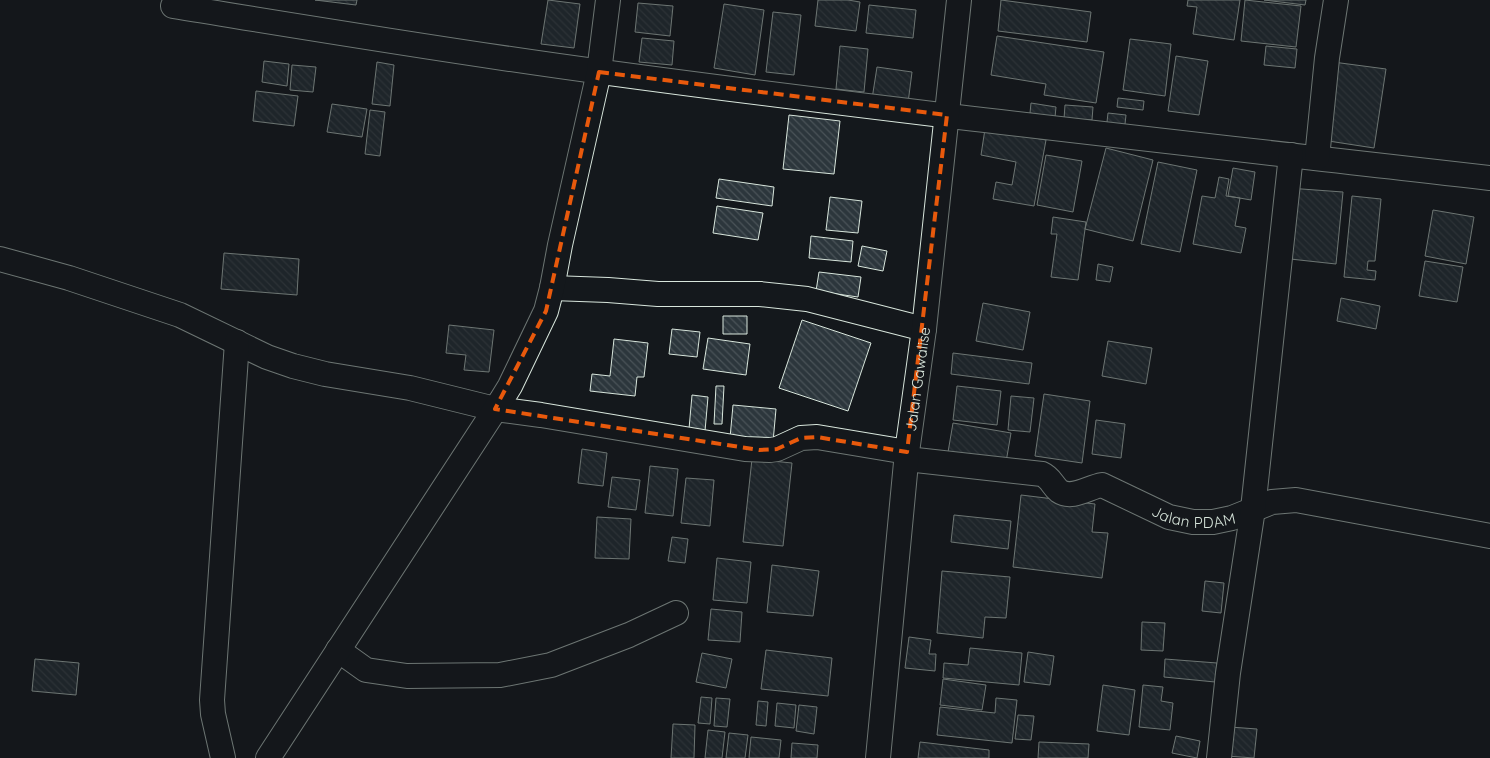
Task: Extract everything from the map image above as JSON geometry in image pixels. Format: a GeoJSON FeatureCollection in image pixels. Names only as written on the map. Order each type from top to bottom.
{"type":"FeatureCollection","features":[{"type":"Feature","properties":{"kind":"street"},"geometry":{"type":"LineString","coordinates":[[268,758],[510,386],[546,311],[599,72],[608,0]]}},
{"type":"Feature","properties":{"kind":"street","name":"Jalan Gawalise"},"geometry":{"type":"LineString","coordinates":[[878,758],[907,455],[924,329],[959,0]]}},
{"type":"Feature","properties":{"kind":"street"},"geometry":{"type":"LineString","coordinates":[[1317,158],[1327,58],[1336,0]]}},
{"type":"Feature","properties":{"kind":"street"},"geometry":{"type":"LineString","coordinates":[[174,6],[599,72],[947,115],[1490,178]]}},
{"type":"Feature","properties":{"kind":"street"},"geometry":{"type":"LineString","coordinates":[[1219,758],[1226,688],[1253,509],[1291,155]]}},
{"type":"Feature","properties":{"kind":"street","name":"Jalan PDAM"},"geometry":{"type":"LineString","coordinates":[[0,259],[69,278],[180,315],[267,357],[317,372],[410,388],[495,409],[752,449],[777,449],[800,438],[817,437],[907,455],[1042,474],[1048,476],[1058,490],[1068,493],[1079,492],[1102,485],[1152,510],[1182,521],[1213,522],[1232,518],[1272,502],[1296,500],[1490,536]]}},
{"type":"Feature","properties":{"kind":"street"},"geometry":{"type":"LineString","coordinates":[[552,288],[658,294],[760,294],[800,298],[924,329]]}},
{"type":"Feature","properties":{"kind":"street"},"geometry":{"type":"LineString","coordinates":[[224,758],[213,714],[212,700],[237,342]]}},
{"type":"Feature","properties":{"kind":"street"},"geometry":{"type":"LineString","coordinates":[[338,650],[366,670],[407,676],[500,675],[551,665],[628,635],[676,613]]}},
{"type":"Feature","properties":{"kind":"highlighted area"},"geometry":{"type":"Polygon","coordinates":[[[599,72],[947,115],[907,452],[817,437],[801,438],[777,449],[759,450],[495,409],[546,311],[599,72]]]}},
{"type":"Feature","properties":{"kind":"building"},"geometry":{"type":"Polygon","coordinates":[[[315,0],[357,0],[356,5],[315,0]]]}},
{"type":"Feature","properties":{"kind":"building"},"geometry":{"type":"Polygon","coordinates":[[[548,0],[580,4],[574,48],[541,44],[548,0]]]}},
{"type":"Feature","properties":{"kind":"building"},"geometry":{"type":"Polygon","coordinates":[[[818,0],[860,2],[856,31],[815,26],[818,0]]]}},
{"type":"Feature","properties":{"kind":"building"},"geometry":{"type":"Polygon","coordinates":[[[1001,0],[1091,12],[1087,42],[998,31],[1001,0]]]}},
{"type":"Feature","properties":{"kind":"building"},"geometry":{"type":"Polygon","coordinates":[[[1188,0],[1240,0],[1234,40],[1193,34],[1197,7],[1187,6],[1188,0]]]}},
{"type":"Feature","properties":{"kind":"building"},"geometry":{"type":"Polygon","coordinates":[[[1245,0],[1301,6],[1296,47],[1241,41],[1245,0]]]}},
{"type":"Feature","properties":{"kind":"building"},"geometry":{"type":"Polygon","coordinates":[[[1264,0],[1306,0],[1305,5],[1264,0]]]}},
{"type":"Feature","properties":{"kind":"building"},"geometry":{"type":"Polygon","coordinates":[[[638,3],[673,6],[670,36],[635,32],[638,3]]]}},
{"type":"Feature","properties":{"kind":"building"},"geometry":{"type":"Polygon","coordinates":[[[724,4],[764,10],[755,75],[714,68],[724,4]]]}},
{"type":"Feature","properties":{"kind":"building"},"geometry":{"type":"Polygon","coordinates":[[[869,5],[916,10],[913,38],[866,33],[869,5]]]}},
{"type":"Feature","properties":{"kind":"building"},"geometry":{"type":"Polygon","coordinates":[[[773,12],[801,15],[794,75],[766,72],[773,12]]]}},
{"type":"Feature","properties":{"kind":"building"},"geometry":{"type":"Polygon","coordinates":[[[997,36],[1104,52],[1096,103],[1044,95],[1046,84],[991,75],[997,36]]]}},
{"type":"Feature","properties":{"kind":"building"},"geometry":{"type":"Polygon","coordinates":[[[642,38],[674,41],[672,65],[639,62],[642,38]]]}},
{"type":"Feature","properties":{"kind":"building"},"geometry":{"type":"Polygon","coordinates":[[[1130,39],[1171,44],[1165,96],[1123,90],[1130,39]]]}},
{"type":"Feature","properties":{"kind":"building"},"geometry":{"type":"Polygon","coordinates":[[[840,46],[868,49],[864,92],[836,89],[840,46]]]}},
{"type":"Feature","properties":{"kind":"building"},"geometry":{"type":"Polygon","coordinates":[[[1266,46],[1297,49],[1295,68],[1264,65],[1266,46]]]}},
{"type":"Feature","properties":{"kind":"building"},"geometry":{"type":"Polygon","coordinates":[[[1176,56],[1208,61],[1199,115],[1168,111],[1176,56]]]}},
{"type":"Feature","properties":{"kind":"building"},"geometry":{"type":"Polygon","coordinates":[[[264,61],[289,64],[287,86],[262,82],[264,61]]]}},
{"type":"Feature","properties":{"kind":"building"},"geometry":{"type":"Polygon","coordinates":[[[377,62],[394,65],[390,106],[372,104],[377,62]]]}},
{"type":"Feature","properties":{"kind":"building"},"geometry":{"type":"Polygon","coordinates":[[[1333,62],[1386,69],[1374,148],[1322,140],[1333,62]]]}},
{"type":"Feature","properties":{"kind":"building"},"geometry":{"type":"Polygon","coordinates":[[[292,65],[316,67],[313,92],[290,90],[292,65]]]}},
{"type":"Feature","properties":{"kind":"building"},"geometry":{"type":"Polygon","coordinates":[[[877,67],[912,72],[908,103],[872,99],[877,67]]]}},
{"type":"Feature","properties":{"kind":"building"},"geometry":{"type":"Polygon","coordinates":[[[256,91],[298,96],[294,126],[253,121],[256,91]]]}},
{"type":"Feature","properties":{"kind":"building"},"geometry":{"type":"Polygon","coordinates":[[[1118,98],[1144,101],[1143,110],[1117,107],[1118,98]]]}},
{"type":"Feature","properties":{"kind":"building"},"geometry":{"type":"Polygon","coordinates":[[[1031,103],[1056,107],[1055,117],[1030,113],[1031,103]]]}},
{"type":"Feature","properties":{"kind":"building"},"geometry":{"type":"Polygon","coordinates":[[[332,104],[367,109],[362,137],[327,132],[332,104]]]}},
{"type":"Feature","properties":{"kind":"building"},"geometry":{"type":"Polygon","coordinates":[[[1065,105],[1093,107],[1092,120],[1064,119],[1065,105]]]}},
{"type":"Feature","properties":{"kind":"building"},"geometry":{"type":"Polygon","coordinates":[[[370,110],[385,112],[380,156],[365,154],[370,110]]]}},
{"type":"Feature","properties":{"kind":"building"},"geometry":{"type":"Polygon","coordinates":[[[1108,113],[1126,115],[1124,133],[1106,131],[1108,113]]]}},
{"type":"Feature","properties":{"kind":"building"},"geometry":{"type":"Polygon","coordinates":[[[789,115],[840,121],[834,174],[783,169],[789,115]]]}},
{"type":"Feature","properties":{"kind":"building"},"geometry":{"type":"Polygon","coordinates":[[[985,129],[1046,140],[1034,206],[993,199],[996,182],[1012,185],[1016,162],[981,155],[985,129]]]}},
{"type":"Feature","properties":{"kind":"building"},"geometry":{"type":"Polygon","coordinates":[[[1106,148],[1153,160],[1133,241],[1085,229],[1106,148]]]}},
{"type":"Feature","properties":{"kind":"building"},"geometry":{"type":"Polygon","coordinates":[[[1046,155],[1082,161],[1073,212],[1037,205],[1046,155]]]}},
{"type":"Feature","properties":{"kind":"building"},"geometry":{"type":"Polygon","coordinates":[[[1158,162],[1197,170],[1180,252],[1141,244],[1158,162]]]}},
{"type":"Feature","properties":{"kind":"building"},"geometry":{"type":"Polygon","coordinates":[[[1233,168],[1255,172],[1251,200],[1228,196],[1233,168]]]}},
{"type":"Feature","properties":{"kind":"building"},"geometry":{"type":"Polygon","coordinates":[[[1219,177],[1229,179],[1226,196],[1240,198],[1235,226],[1246,228],[1241,253],[1193,244],[1202,196],[1215,198],[1219,177]]]}},
{"type":"Feature","properties":{"kind":"building"},"geometry":{"type":"Polygon","coordinates":[[[719,179],[774,187],[772,206],[716,198],[719,179]]]}},
{"type":"Feature","properties":{"kind":"building"},"geometry":{"type":"Polygon","coordinates":[[[1288,188],[1343,192],[1336,264],[1281,258],[1288,188]]]}},
{"type":"Feature","properties":{"kind":"building"},"geometry":{"type":"Polygon","coordinates":[[[1352,196],[1381,199],[1375,261],[1368,261],[1367,270],[1376,271],[1375,280],[1344,277],[1352,196]]]}},
{"type":"Feature","properties":{"kind":"building"},"geometry":{"type":"Polygon","coordinates":[[[830,197],[862,201],[858,233],[826,230],[830,197]]]}},
{"type":"Feature","properties":{"kind":"building"},"geometry":{"type":"Polygon","coordinates":[[[717,206],[763,213],[758,240],[713,233],[717,206]]]}},
{"type":"Feature","properties":{"kind":"building"},"geometry":{"type":"Polygon","coordinates":[[[1433,210],[1474,217],[1466,264],[1425,256],[1433,210]]]}},
{"type":"Feature","properties":{"kind":"building"},"geometry":{"type":"Polygon","coordinates":[[[1053,217],[1086,222],[1078,280],[1051,277],[1057,234],[1051,234],[1053,217]]]}},
{"type":"Feature","properties":{"kind":"building"},"geometry":{"type":"Polygon","coordinates":[[[811,236],[853,241],[851,262],[809,258],[811,236]]]}},
{"type":"Feature","properties":{"kind":"building"},"geometry":{"type":"Polygon","coordinates":[[[862,246],[887,251],[883,271],[858,266],[862,246]]]}},
{"type":"Feature","properties":{"kind":"building"},"geometry":{"type":"Polygon","coordinates":[[[224,253],[299,259],[297,295],[221,289],[224,253]]]}},
{"type":"Feature","properties":{"kind":"building"},"geometry":{"type":"Polygon","coordinates":[[[1425,261],[1463,267],[1457,302],[1419,296],[1425,261]]]}},
{"type":"Feature","properties":{"kind":"building"},"geometry":{"type":"Polygon","coordinates":[[[1098,264],[1113,267],[1110,282],[1096,280],[1098,264]]]}},
{"type":"Feature","properties":{"kind":"building"},"geometry":{"type":"Polygon","coordinates":[[[819,272],[861,277],[858,297],[816,291],[819,272]]]}},
{"type":"Feature","properties":{"kind":"building"},"geometry":{"type":"Polygon","coordinates":[[[1341,298],[1380,306],[1376,329],[1337,321],[1341,298]]]}},
{"type":"Feature","properties":{"kind":"building"},"geometry":{"type":"Polygon","coordinates":[[[983,303],[1030,312],[1023,350],[976,341],[983,303]]]}},
{"type":"Feature","properties":{"kind":"building"},"geometry":{"type":"Polygon","coordinates":[[[723,316],[747,316],[747,334],[723,334],[723,316]]]}},
{"type":"Feature","properties":{"kind":"building"},"geometry":{"type":"Polygon","coordinates":[[[802,320],[871,343],[848,411],[779,388],[802,320]]]}},
{"type":"Feature","properties":{"kind":"building"},"geometry":{"type":"Polygon","coordinates":[[[449,325],[494,330],[489,372],[464,370],[466,355],[446,353],[449,325]]]}},
{"type":"Feature","properties":{"kind":"building"},"geometry":{"type":"Polygon","coordinates":[[[672,329],[700,332],[697,357],[669,354],[672,329]]]}},
{"type":"Feature","properties":{"kind":"building"},"geometry":{"type":"Polygon","coordinates":[[[708,338],[750,344],[746,375],[703,369],[708,338]]]}},
{"type":"Feature","properties":{"kind":"building"},"geometry":{"type":"Polygon","coordinates":[[[614,339],[648,343],[644,377],[637,377],[635,396],[590,391],[592,374],[610,376],[614,339]]]}},
{"type":"Feature","properties":{"kind":"building"},"geometry":{"type":"Polygon","coordinates":[[[1108,341],[1152,348],[1146,384],[1102,376],[1108,341]]]}},
{"type":"Feature","properties":{"kind":"building"},"geometry":{"type":"Polygon","coordinates":[[[953,353],[1032,363],[1029,384],[951,374],[953,353]]]}},
{"type":"Feature","properties":{"kind":"building"},"geometry":{"type":"Polygon","coordinates":[[[716,386],[724,386],[722,424],[714,424],[716,386]]]}},
{"type":"Feature","properties":{"kind":"building"},"geometry":{"type":"Polygon","coordinates":[[[957,386],[1001,391],[997,425],[953,420],[957,386]]]}},
{"type":"Feature","properties":{"kind":"building"},"geometry":{"type":"Polygon","coordinates":[[[1044,394],[1090,401],[1082,463],[1035,456],[1044,394]]]}},
{"type":"Feature","properties":{"kind":"building"},"geometry":{"type":"Polygon","coordinates":[[[692,395],[708,397],[705,431],[689,429],[692,395]]]}},
{"type":"Feature","properties":{"kind":"building"},"geometry":{"type":"Polygon","coordinates":[[[1011,396],[1034,398],[1030,432],[1008,430],[1011,396]]]}},
{"type":"Feature","properties":{"kind":"building"},"geometry":{"type":"Polygon","coordinates":[[[733,405],[776,409],[773,442],[730,438],[733,405]]]}},
{"type":"Feature","properties":{"kind":"building"},"geometry":{"type":"Polygon","coordinates":[[[1096,420],[1125,424],[1121,458],[1092,454],[1096,420]]]}},
{"type":"Feature","properties":{"kind":"building"},"geometry":{"type":"Polygon","coordinates":[[[953,423],[1011,433],[1005,468],[947,458],[953,423]]]}},
{"type":"Feature","properties":{"kind":"building"},"geometry":{"type":"Polygon","coordinates":[[[582,449],[607,453],[603,486],[578,483],[582,449]]]}},
{"type":"Feature","properties":{"kind":"building"},"geometry":{"type":"Polygon","coordinates":[[[752,459],[792,463],[783,546],[743,542],[752,459]]]}},
{"type":"Feature","properties":{"kind":"building"},"geometry":{"type":"Polygon","coordinates":[[[650,466],[678,469],[673,516],[645,513],[650,466]]]}},
{"type":"Feature","properties":{"kind":"building"},"geometry":{"type":"Polygon","coordinates":[[[612,477],[640,480],[636,510],[608,507],[612,477]]]}},
{"type":"Feature","properties":{"kind":"building"},"geometry":{"type":"Polygon","coordinates":[[[686,478],[714,480],[710,526],[681,523],[686,478]]]}},
{"type":"Feature","properties":{"kind":"building"},"geometry":{"type":"Polygon","coordinates":[[[1021,495],[1095,504],[1092,532],[1108,533],[1102,578],[1013,567],[1021,495]]]}},
{"type":"Feature","properties":{"kind":"building"},"geometry":{"type":"Polygon","coordinates":[[[954,515],[1011,521],[1008,549],[951,542],[954,515]]]}},
{"type":"Feature","properties":{"kind":"building"},"geometry":{"type":"Polygon","coordinates":[[[597,517],[631,519],[629,559],[595,558],[597,517]]]}},
{"type":"Feature","properties":{"kind":"building"},"geometry":{"type":"Polygon","coordinates":[[[672,537],[688,539],[685,563],[668,561],[672,537]]]}},
{"type":"Feature","properties":{"kind":"building"},"geometry":{"type":"Polygon","coordinates":[[[717,558],[751,562],[747,603],[713,600],[717,558]]]}},
{"type":"Feature","properties":{"kind":"building"},"geometry":{"type":"Polygon","coordinates":[[[772,565],[819,571],[813,616],[767,612],[772,565]]]}},
{"type":"Feature","properties":{"kind":"building"},"geometry":{"type":"Polygon","coordinates":[[[942,571],[1010,577],[1006,618],[985,617],[983,638],[937,633],[942,571]]]}},
{"type":"Feature","properties":{"kind":"building"},"geometry":{"type":"Polygon","coordinates":[[[1205,581],[1224,583],[1221,613],[1202,611],[1205,581]]]}},
{"type":"Feature","properties":{"kind":"building"},"geometry":{"type":"Polygon","coordinates":[[[711,609],[742,612],[740,642],[708,640],[711,609]]]}},
{"type":"Feature","properties":{"kind":"building"},"geometry":{"type":"Polygon","coordinates":[[[1142,622],[1165,623],[1163,651],[1141,650],[1142,622]]]}},
{"type":"Feature","properties":{"kind":"building"},"geometry":{"type":"Polygon","coordinates":[[[909,637],[931,640],[929,654],[936,654],[935,671],[905,668],[909,637]]]}},
{"type":"Feature","properties":{"kind":"building"},"geometry":{"type":"Polygon","coordinates":[[[970,648],[1022,653],[1019,685],[943,678],[944,663],[968,665],[970,648]]]}},
{"type":"Feature","properties":{"kind":"building"},"geometry":{"type":"Polygon","coordinates":[[[766,650],[832,658],[828,696],[761,689],[766,650]]]}},
{"type":"Feature","properties":{"kind":"building"},"geometry":{"type":"Polygon","coordinates":[[[1028,652],[1054,656],[1050,685],[1024,682],[1028,652]]]}},
{"type":"Feature","properties":{"kind":"building"},"geometry":{"type":"Polygon","coordinates":[[[702,653],[732,659],[726,688],[696,682],[702,653]]]}},
{"type":"Feature","properties":{"kind":"building"},"geometry":{"type":"Polygon","coordinates":[[[35,659],[79,663],[76,695],[32,691],[35,659]]]}},
{"type":"Feature","properties":{"kind":"building"},"geometry":{"type":"Polygon","coordinates":[[[1165,659],[1217,663],[1215,682],[1164,677],[1165,659]]]}},
{"type":"Feature","properties":{"kind":"building"},"geometry":{"type":"Polygon","coordinates":[[[943,679],[986,685],[982,710],[940,705],[943,679]]]}},
{"type":"Feature","properties":{"kind":"building"},"geometry":{"type":"Polygon","coordinates":[[[1103,685],[1135,690],[1129,735],[1097,731],[1103,685]]]}},
{"type":"Feature","properties":{"kind":"building"},"geometry":{"type":"Polygon","coordinates":[[[1143,685],[1163,687],[1161,701],[1173,703],[1170,730],[1139,727],[1143,685]]]}},
{"type":"Feature","properties":{"kind":"building"},"geometry":{"type":"Polygon","coordinates":[[[701,697],[712,698],[710,724],[698,723],[701,697]]]}},
{"type":"Feature","properties":{"kind":"building"},"geometry":{"type":"Polygon","coordinates":[[[716,698],[730,699],[727,727],[714,726],[716,698]]]}},
{"type":"Feature","properties":{"kind":"building"},"geometry":{"type":"Polygon","coordinates":[[[996,698],[1017,700],[1012,743],[937,735],[940,707],[995,713],[996,698]]]}},
{"type":"Feature","properties":{"kind":"building"},"geometry":{"type":"Polygon","coordinates":[[[758,701],[768,702],[766,726],[756,725],[758,701]]]}},
{"type":"Feature","properties":{"kind":"building"},"geometry":{"type":"Polygon","coordinates":[[[777,703],[796,705],[794,728],[775,726],[777,703]]]}},
{"type":"Feature","properties":{"kind":"building"},"geometry":{"type":"Polygon","coordinates":[[[799,705],[817,707],[814,734],[796,731],[799,705]]]}},
{"type":"Feature","properties":{"kind":"building"},"geometry":{"type":"Polygon","coordinates":[[[1018,715],[1034,716],[1031,740],[1015,739],[1018,715]]]}},
{"type":"Feature","properties":{"kind":"building"},"geometry":{"type":"Polygon","coordinates":[[[673,724],[695,725],[694,758],[671,758],[673,724]]]}},
{"type":"Feature","properties":{"kind":"building"},"geometry":{"type":"Polygon","coordinates":[[[1230,727],[1257,729],[1254,758],[1227,756],[1230,727]]]}},
{"type":"Feature","properties":{"kind":"building"},"geometry":{"type":"Polygon","coordinates":[[[708,730],[725,732],[722,758],[705,758],[708,730]]]}},
{"type":"Feature","properties":{"kind":"building"},"geometry":{"type":"Polygon","coordinates":[[[729,733],[748,735],[745,758],[726,758],[729,733]]]}},
{"type":"Feature","properties":{"kind":"building"},"geometry":{"type":"Polygon","coordinates":[[[1176,736],[1200,741],[1197,758],[1172,753],[1176,736]]]}},
{"type":"Feature","properties":{"kind":"building"},"geometry":{"type":"Polygon","coordinates":[[[751,737],[781,740],[779,758],[749,758],[751,737]]]}},
{"type":"Feature","properties":{"kind":"building"},"geometry":{"type":"Polygon","coordinates":[[[920,742],[989,750],[989,758],[918,758],[920,742]]]}},
{"type":"Feature","properties":{"kind":"building"},"geometry":{"type":"Polygon","coordinates":[[[1039,742],[1089,744],[1088,758],[1038,758],[1039,742]]]}},
{"type":"Feature","properties":{"kind":"building"},"geometry":{"type":"Polygon","coordinates":[[[792,743],[818,745],[817,758],[791,758],[792,743]]]}}]}
